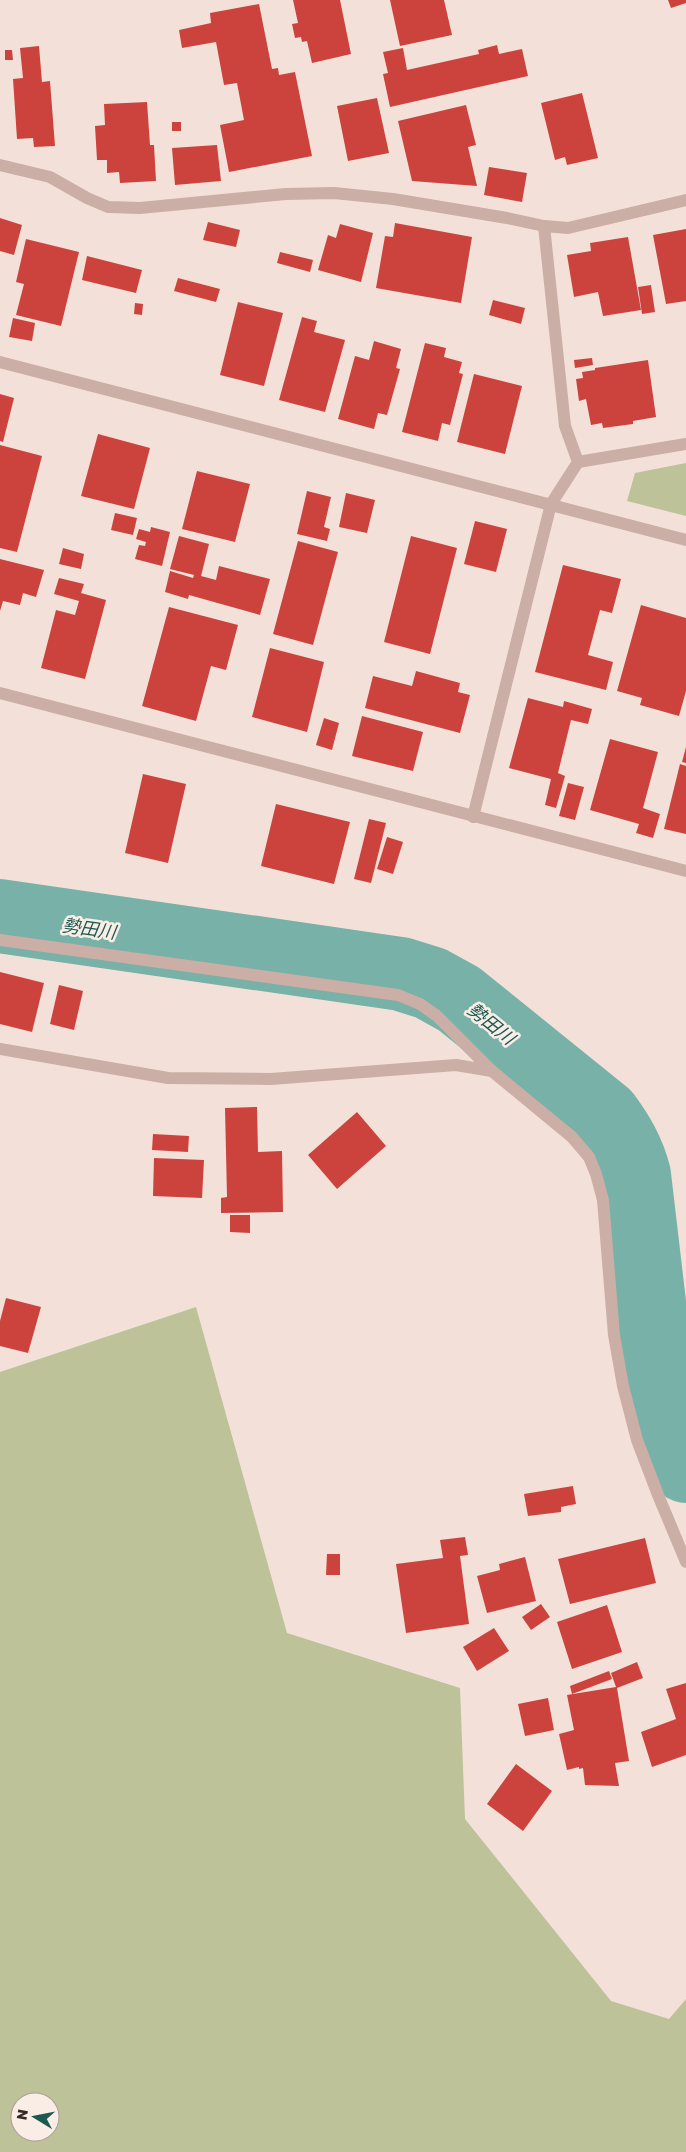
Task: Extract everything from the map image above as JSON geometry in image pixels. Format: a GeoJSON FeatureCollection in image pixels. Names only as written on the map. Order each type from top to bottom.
{"type":"FeatureCollection","features":[{"type":"Feature","properties":{"kind":"street"},"geometry":{"type":"LineString","coordinates":[[0,165],[50,177],[87,198],[108,206],[140,208],[286,194],[334,193],[393,199],[544,226],[568,228],[686,200]]}},
{"type":"Feature","properties":{"kind":"street"},"geometry":{"type":"LineString","coordinates":[[544,226],[565,426],[578,462]]}},
{"type":"Feature","properties":{"kind":"street"},"geometry":{"type":"LineString","coordinates":[[0,362],[686,540]]}},
{"type":"Feature","properties":{"kind":"street"},"geometry":{"type":"LineString","coordinates":[[473,817],[551,504],[578,462],[686,444]]}},
{"type":"Feature","properties":{"kind":"street"},"geometry":{"type":"LineString","coordinates":[[0,693],[686,871]]}},
{"type":"Feature","properties":{"kind":"street"},"geometry":{"type":"LineString","coordinates":[[0,940],[398,995],[420,1004],[437,1016],[492,1071],[572,1137],[589,1157],[596,1174],[602,1200],[614,1335],[622,1386],[637,1440],[686,1562]]}},
{"type":"Feature","properties":{"kind":"street"},"geometry":{"type":"LineString","coordinates":[[0,1049],[168,1078],[271,1079],[456,1065],[492,1071]]}},
{"type":"Feature","properties":{"kind":"green space"},"geometry":{"type":"Polygon","coordinates":[[[686,463],[686,516],[627,501],[635,473],[686,463]]]}},
{"type":"Feature","properties":{"kind":"green space"},"geometry":{"type":"Polygon","coordinates":[[[196,1307],[287,1633],[460,1688],[465,1819],[611,2001],[669,2019],[686,1999],[686,2152],[0,2152],[0,1372],[196,1307]]]}},
{"type":"Feature","properties":{"kind":"building"},"geometry":{"type":"Polygon","coordinates":[[[293,0],[340,0],[351,54],[312,63],[307,41],[302,42],[301,37],[295,38],[292,24],[298,23],[293,0]]]}},
{"type":"Feature","properties":{"kind":"building"},"geometry":{"type":"Polygon","coordinates":[[[390,0],[444,0],[452,35],[400,46],[390,0]]]}},
{"type":"Feature","properties":{"kind":"building"},"geometry":{"type":"Polygon","coordinates":[[[668,0],[686,0],[686,3],[671,8],[668,0]]]}},
{"type":"Feature","properties":{"kind":"building"},"geometry":{"type":"Polygon","coordinates":[[[259,4],[272,69],[278,68],[279,75],[295,72],[312,156],[229,172],[220,125],[244,120],[237,83],[224,85],[216,42],[182,48],[179,30],[211,23],[210,13],[259,4]]]}},
{"type":"Feature","properties":{"kind":"building"},"geometry":{"type":"Polygon","coordinates":[[[497,45],[499,54],[522,49],[528,76],[390,107],[383,74],[388,73],[383,52],[403,48],[407,70],[479,54],[478,50],[497,45]]]}},
{"type":"Feature","properties":{"kind":"building"},"geometry":{"type":"Polygon","coordinates":[[[39,46],[42,82],[50,81],[55,146],[34,147],[33,138],[17,139],[13,79],[23,78],[20,48],[39,46]]]}},
{"type":"Feature","properties":{"kind":"building"},"geometry":{"type":"Polygon","coordinates":[[[5,50],[12,50],[13,60],[5,60],[5,50]]]}},
{"type":"Feature","properties":{"kind":"building"},"geometry":{"type":"Polygon","coordinates":[[[582,93],[598,158],[567,165],[565,157],[555,160],[541,103],[582,93]]]}},
{"type":"Feature","properties":{"kind":"building"},"geometry":{"type":"Polygon","coordinates":[[[377,98],[389,153],[348,161],[337,106],[377,98]]]}},
{"type":"Feature","properties":{"kind":"building"},"geometry":{"type":"Polygon","coordinates":[[[147,102],[150,145],[154,145],[156,181],[120,183],[119,172],[107,173],[107,160],[97,160],[95,126],[105,125],[104,104],[147,102]]]}},
{"type":"Feature","properties":{"kind":"building"},"geometry":{"type":"Polygon","coordinates":[[[466,105],[476,145],[468,147],[477,186],[412,181],[398,121],[466,105]]]}},
{"type":"Feature","properties":{"kind":"building"},"geometry":{"type":"Polygon","coordinates":[[[172,122],[181,122],[181,131],[172,131],[172,122]]]}},
{"type":"Feature","properties":{"kind":"building"},"geometry":{"type":"Polygon","coordinates":[[[217,145],[221,181],[175,185],[172,148],[217,145]]]}},
{"type":"Feature","properties":{"kind":"building"},"geometry":{"type":"Polygon","coordinates":[[[489,167],[527,173],[522,202],[484,195],[489,167]]]}},
{"type":"Feature","properties":{"kind":"building"},"geometry":{"type":"Polygon","coordinates":[[[0,218],[22,225],[14,255],[0,251],[0,218]]]}},
{"type":"Feature","properties":{"kind":"building"},"geometry":{"type":"Polygon","coordinates":[[[208,222],[240,230],[236,247],[203,240],[208,222]]]}},
{"type":"Feature","properties":{"kind":"building"},"geometry":{"type":"Polygon","coordinates":[[[395,223],[472,237],[461,303],[376,288],[385,236],[393,237],[395,223]]]}},
{"type":"Feature","properties":{"kind":"building"},"geometry":{"type":"Polygon","coordinates":[[[340,224],[373,233],[361,282],[318,270],[328,235],[336,238],[340,224]]]}},
{"type":"Feature","properties":{"kind":"building"},"geometry":{"type":"Polygon","coordinates":[[[686,229],[686,301],[666,304],[653,235],[686,229]]]}},
{"type":"Feature","properties":{"kind":"building"},"geometry":{"type":"Polygon","coordinates":[[[628,237],[641,310],[603,316],[598,292],[574,297],[567,255],[591,251],[590,243],[628,237]]]}},
{"type":"Feature","properties":{"kind":"building"},"geometry":{"type":"Polygon","coordinates":[[[26,239],[79,252],[61,326],[16,315],[24,284],[16,282],[26,239]]]}},
{"type":"Feature","properties":{"kind":"building"},"geometry":{"type":"Polygon","coordinates":[[[280,252],[313,260],[310,272],[277,263],[280,252]]]}},
{"type":"Feature","properties":{"kind":"building"},"geometry":{"type":"Polygon","coordinates":[[[87,256],[142,270],[136,293],[82,280],[87,256]]]}},
{"type":"Feature","properties":{"kind":"building"},"geometry":{"type":"Polygon","coordinates":[[[178,278],[220,289],[216,302],[174,291],[178,278]]]}},
{"type":"Feature","properties":{"kind":"building"},"geometry":{"type":"Polygon","coordinates":[[[651,285],[655,312],[642,314],[638,287],[651,285]]]}},
{"type":"Feature","properties":{"kind":"building"},"geometry":{"type":"Polygon","coordinates":[[[493,300],[525,308],[521,324],[489,315],[493,300]]]}},
{"type":"Feature","properties":{"kind":"building"},"geometry":{"type":"Polygon","coordinates":[[[238,302],[283,313],[264,386],[220,375],[238,302]]]}},
{"type":"Feature","properties":{"kind":"building"},"geometry":{"type":"Polygon","coordinates":[[[135,303],[143,304],[142,315],[134,314],[135,303]]]}},
{"type":"Feature","properties":{"kind":"building"},"geometry":{"type":"Polygon","coordinates":[[[302,317],[317,321],[314,332],[345,340],[325,412],[279,400],[302,317]]]}},
{"type":"Feature","properties":{"kind":"building"},"geometry":{"type":"Polygon","coordinates":[[[13,318],[35,323],[32,341],[9,337],[13,318]]]}},
{"type":"Feature","properties":{"kind":"building"},"geometry":{"type":"Polygon","coordinates":[[[374,341],[401,349],[396,368],[400,369],[387,415],[378,413],[374,429],[338,419],[355,356],[369,360],[374,341]]]}},
{"type":"Feature","properties":{"kind":"building"},"geometry":{"type":"Polygon","coordinates":[[[425,343],[446,348],[444,357],[462,362],[459,373],[463,374],[450,425],[442,423],[438,441],[402,432],[425,343]]]}},
{"type":"Feature","properties":{"kind":"building"},"geometry":{"type":"Polygon","coordinates":[[[592,358],[593,365],[575,368],[574,360],[592,358]]]}},
{"type":"Feature","properties":{"kind":"building"},"geometry":{"type":"Polygon","coordinates":[[[648,360],[656,417],[633,421],[633,424],[603,428],[602,423],[591,425],[586,399],[579,401],[576,379],[583,378],[582,372],[595,370],[595,368],[648,360]]]}},
{"type":"Feature","properties":{"kind":"building"},"geometry":{"type":"Polygon","coordinates":[[[474,374],[522,386],[505,454],[457,442],[474,374]]]}},
{"type":"Feature","properties":{"kind":"building"},"geometry":{"type":"Polygon","coordinates":[[[0,394],[14,398],[3,442],[0,441],[0,394]]]}},
{"type":"Feature","properties":{"kind":"building"},"geometry":{"type":"Polygon","coordinates":[[[98,434],[150,448],[134,509],[81,496],[98,434]]]}},
{"type":"Feature","properties":{"kind":"building"},"geometry":{"type":"Polygon","coordinates":[[[0,445],[42,456],[17,552],[0,548],[0,445]]]}},
{"type":"Feature","properties":{"kind":"building"},"geometry":{"type":"Polygon","coordinates":[[[197,471],[250,484],[235,542],[182,529],[197,471]]]}},
{"type":"Feature","properties":{"kind":"building"},"geometry":{"type":"Polygon","coordinates":[[[307,491],[331,497],[324,527],[330,529],[327,541],[297,534],[307,491]]]}},
{"type":"Feature","properties":{"kind":"building"},"geometry":{"type":"Polygon","coordinates":[[[346,493],[375,500],[367,533],[339,527],[346,493]]]}},
{"type":"Feature","properties":{"kind":"building"},"geometry":{"type":"Polygon","coordinates":[[[115,513],[137,518],[133,535],[111,530],[115,513]]]}},
{"type":"Feature","properties":{"kind":"building"},"geometry":{"type":"Polygon","coordinates":[[[475,521],[507,529],[496,572],[464,564],[475,521]]]}},
{"type":"Feature","properties":{"kind":"building"},"geometry":{"type":"Polygon","coordinates":[[[151,527],[170,532],[162,566],[135,559],[139,545],[145,546],[146,542],[136,539],[139,529],[150,532],[151,527]]]}},
{"type":"Feature","properties":{"kind":"building"},"geometry":{"type":"Polygon","coordinates":[[[179,536],[209,544],[201,576],[216,580],[219,566],[270,579],[260,615],[189,595],[188,599],[165,592],[170,571],[193,578],[194,575],[170,569],[179,536]]]}},
{"type":"Feature","properties":{"kind":"building"},"geometry":{"type":"Polygon","coordinates":[[[411,536],[457,548],[430,654],[384,642],[411,536]]]}},
{"type":"Feature","properties":{"kind":"building"},"geometry":{"type":"Polygon","coordinates":[[[298,541],[338,552],[313,645],[273,634],[298,541]]]}},
{"type":"Feature","properties":{"kind":"building"},"geometry":{"type":"Polygon","coordinates":[[[63,548],[84,554],[81,569],[59,564],[63,548]]]}},
{"type":"Feature","properties":{"kind":"building"},"geometry":{"type":"Polygon","coordinates":[[[0,559],[44,570],[36,597],[23,593],[20,605],[3,601],[0,611],[0,559]]]}},
{"type":"Feature","properties":{"kind":"building"},"geometry":{"type":"Polygon","coordinates":[[[563,565],[621,579],[612,613],[600,610],[588,655],[613,662],[606,690],[535,672],[563,565]]]}},
{"type":"Feature","properties":{"kind":"building"},"geometry":{"type":"Polygon","coordinates":[[[59,578],[84,584],[81,593],[106,600],[85,679],[41,668],[56,610],[75,615],[79,601],[54,594],[59,578]]]}},
{"type":"Feature","properties":{"kind":"building"},"geometry":{"type":"Polygon","coordinates":[[[641,605],[686,618],[686,691],[679,716],[640,705],[642,698],[617,691],[641,605]]]}},
{"type":"Feature","properties":{"kind":"building"},"geometry":{"type":"Polygon","coordinates":[[[169,607],[238,625],[226,670],[211,666],[196,721],[142,706],[169,607]]]}},
{"type":"Feature","properties":{"kind":"building"},"geometry":{"type":"Polygon","coordinates":[[[270,648],[324,662],[307,732],[252,717],[270,648]]]}},
{"type":"Feature","properties":{"kind":"building"},"geometry":{"type":"Polygon","coordinates":[[[416,671],[460,683],[458,692],[470,695],[460,733],[365,708],[373,676],[412,686],[416,671]]]}},
{"type":"Feature","properties":{"kind":"building"},"geometry":{"type":"Polygon","coordinates":[[[528,698],[563,707],[564,701],[592,709],[588,724],[571,720],[558,773],[565,776],[556,808],[545,805],[551,779],[509,768],[528,698]]]}},
{"type":"Feature","properties":{"kind":"building"},"geometry":{"type":"Polygon","coordinates":[[[362,716],[423,732],[413,771],[352,756],[362,716]]]}},
{"type":"Feature","properties":{"kind":"building"},"geometry":{"type":"Polygon","coordinates":[[[324,718],[339,723],[332,750],[316,745],[324,718]]]}},
{"type":"Feature","properties":{"kind":"building"},"geometry":{"type":"Polygon","coordinates":[[[610,739],[658,752],[643,808],[660,814],[653,838],[636,833],[639,824],[590,810],[610,739]]]}},
{"type":"Feature","properties":{"kind":"building"},"geometry":{"type":"Polygon","coordinates":[[[686,747],[686,763],[682,762],[686,747]]]}},
{"type":"Feature","properties":{"kind":"building"},"geometry":{"type":"Polygon","coordinates":[[[680,764],[686,766],[686,834],[664,829],[680,764]]]}},
{"type":"Feature","properties":{"kind":"building"},"geometry":{"type":"Polygon","coordinates":[[[143,774],[186,784],[168,863],[125,853],[143,774]]]}},
{"type":"Feature","properties":{"kind":"building"},"geometry":{"type":"Polygon","coordinates":[[[568,783],[584,787],[575,820],[559,816],[568,783]]]}},
{"type":"Feature","properties":{"kind":"building"},"geometry":{"type":"Polygon","coordinates":[[[276,804],[350,822],[334,884],[261,866],[276,804]]]}},
{"type":"Feature","properties":{"kind":"building"},"geometry":{"type":"Polygon","coordinates":[[[369,819],[386,823],[371,883],[354,879],[369,819]]]}},
{"type":"Feature","properties":{"kind":"building"},"geometry":{"type":"Polygon","coordinates":[[[387,837],[403,842],[393,874],[377,869],[387,837]]]}},
{"type":"Feature","properties":{"kind":"building"},"geometry":{"type":"Polygon","coordinates":[[[0,972],[44,983],[32,1032],[0,1024],[0,972]]]}},
{"type":"Feature","properties":{"kind":"building"},"geometry":{"type":"Polygon","coordinates":[[[59,985],[83,991],[74,1030],[50,1024],[59,985]]]}},
{"type":"Feature","properties":{"kind":"building"},"geometry":{"type":"Polygon","coordinates":[[[257,1107],[258,1152],[282,1151],[283,1212],[221,1213],[221,1198],[227,1197],[225,1108],[257,1107]]]}},
{"type":"Feature","properties":{"kind":"building"},"geometry":{"type":"Polygon","coordinates":[[[357,1112],[386,1146],[337,1189],[308,1155],[357,1112]]]}},
{"type":"Feature","properties":{"kind":"building"},"geometry":{"type":"Polygon","coordinates":[[[153,1134],[189,1136],[188,1152],[152,1150],[153,1134]]]}},
{"type":"Feature","properties":{"kind":"building"},"geometry":{"type":"Polygon","coordinates":[[[154,1158],[204,1160],[202,1198],[153,1196],[154,1158]]]}},
{"type":"Feature","properties":{"kind":"building"},"geometry":{"type":"Polygon","coordinates":[[[230,1215],[250,1215],[250,1233],[230,1232],[230,1215]]]}},
{"type":"Feature","properties":{"kind":"building"},"geometry":{"type":"Polygon","coordinates":[[[6,1298],[41,1307],[28,1353],[0,1346],[0,1321],[6,1298]]]}},
{"type":"Feature","properties":{"kind":"building"},"geometry":{"type":"Polygon","coordinates":[[[573,1486],[576,1504],[561,1507],[561,1512],[528,1516],[524,1494],[573,1486]]]}},
{"type":"Feature","properties":{"kind":"building"},"geometry":{"type":"Polygon","coordinates":[[[465,1537],[468,1555],[460,1556],[469,1624],[406,1633],[396,1564],[443,1558],[440,1540],[465,1537]]]}},
{"type":"Feature","properties":{"kind":"building"},"geometry":{"type":"Polygon","coordinates":[[[645,1538],[656,1583],[570,1604],[558,1559],[645,1538]]]}},
{"type":"Feature","properties":{"kind":"building"},"geometry":{"type":"Polygon","coordinates":[[[327,1554],[340,1554],[340,1575],[326,1575],[327,1554]]]}},
{"type":"Feature","properties":{"kind":"building"},"geometry":{"type":"Polygon","coordinates":[[[525,1557],[536,1601],[487,1613],[477,1576],[500,1570],[499,1564],[525,1557]]]}},
{"type":"Feature","properties":{"kind":"building"},"geometry":{"type":"Polygon","coordinates":[[[541,1604],[550,1617],[531,1630],[522,1617],[541,1604]]]}},
{"type":"Feature","properties":{"kind":"building"},"geometry":{"type":"Polygon","coordinates":[[[607,1605],[622,1652],[572,1669],[557,1622],[607,1605]]]}},
{"type":"Feature","properties":{"kind":"building"},"geometry":{"type":"Polygon","coordinates":[[[494,1628],[509,1651],[477,1671],[463,1647],[494,1628]]]}},
{"type":"Feature","properties":{"kind":"building"},"geometry":{"type":"Polygon","coordinates":[[[637,1662],[643,1678],[617,1688],[629,1761],[615,1763],[619,1786],[585,1785],[583,1768],[567,1770],[559,1734],[574,1730],[567,1695],[616,1687],[611,1673],[637,1662]]]}},
{"type":"Feature","properties":{"kind":"building"},"geometry":{"type":"Polygon","coordinates":[[[609,1671],[612,1679],[572,1694],[570,1686],[609,1671]]]}},
{"type":"Feature","properties":{"kind":"building"},"geometry":{"type":"Polygon","coordinates":[[[686,1683],[686,1755],[652,1767],[641,1732],[676,1719],[666,1689],[686,1683]]]}},
{"type":"Feature","properties":{"kind":"building"},"geometry":{"type":"Polygon","coordinates":[[[548,1698],[554,1730],[525,1736],[518,1704],[548,1698]]]}},
{"type":"Feature","properties":{"kind":"building"},"geometry":{"type":"Polygon","coordinates":[[[516,1764],[552,1791],[523,1831],[487,1804],[516,1764]]]}},
{"type":"Feature","properties":{"kind":"waterway","name":"勢田川"},"geometry":{"type":"LineString","coordinates":[[0,916],[401,974],[430,983],[459,999],[604,1116],[626,1151],[634,1175],[657,1371],[675,1444],[686,1466]]}}]}
